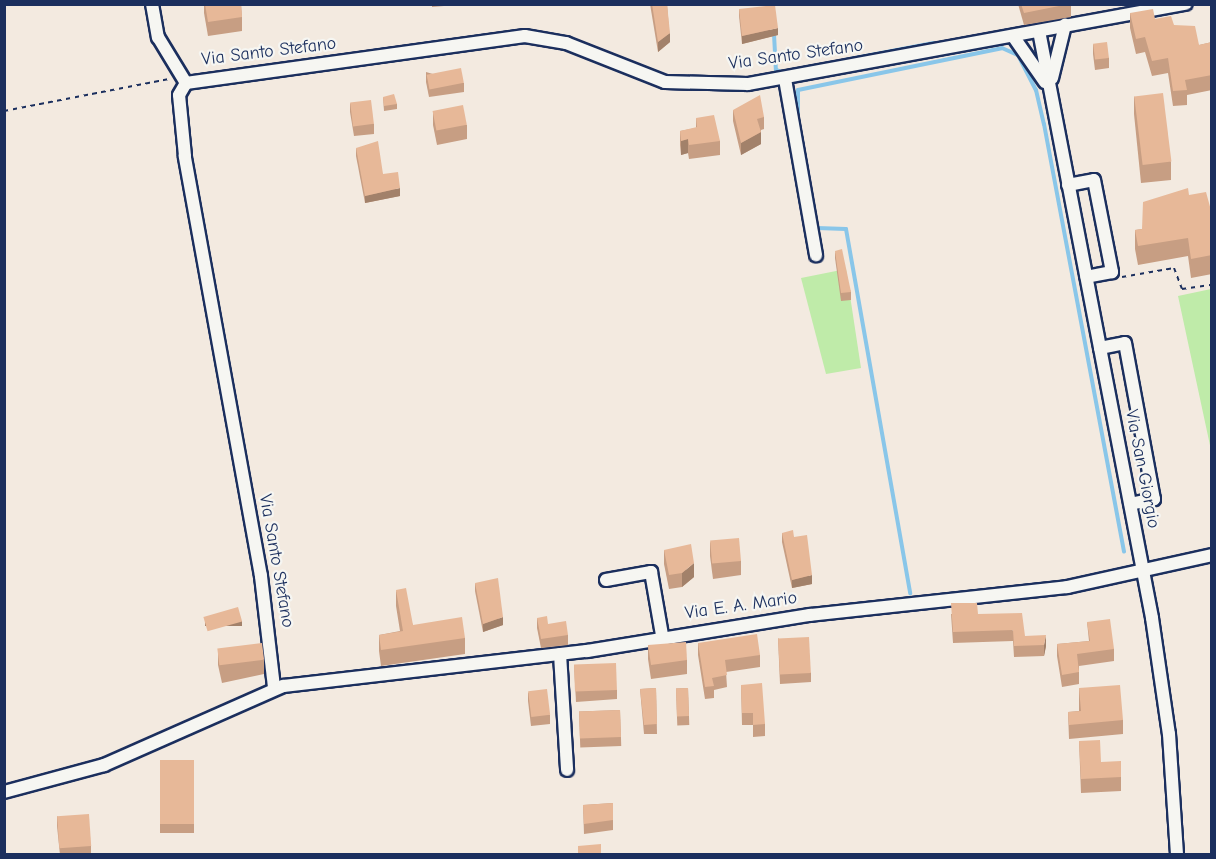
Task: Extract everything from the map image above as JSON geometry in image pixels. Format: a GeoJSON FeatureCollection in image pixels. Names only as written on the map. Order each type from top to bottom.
{"type":"FeatureCollection","features":[{"type":"Feature","properties":{"kind":"street"},"geometry":{"type":"LineString","coordinates":[[152,4],[158,37],[183,79]]}},
{"type":"Feature","properties":{"kind":"street"},"geometry":{"type":"LineString","coordinates":[[1100,4],[1102,18]]}},
{"type":"Feature","properties":{"kind":"street","name":"Via Santo Stefano"},"geometry":{"type":"LineString","coordinates":[[274,687],[261,576],[185,156],[179,95],[183,79],[525,36],[566,43],[665,82],[784,79],[1186,4]]}},
{"type":"Feature","properties":{"kind":"street","name":"Via San Giorgio"},"geometry":{"type":"LineString","coordinates":[[1051,94],[1054,52],[1065,25]]}},
{"type":"Feature","properties":{"kind":"street","name":"Via San Giorgio"},"geometry":{"type":"LineString","coordinates":[[1039,31],[1144,574],[1169,734],[1177,855]]}},
{"type":"Feature","properties":{"kind":"street","name":"Via San Giorgio"},"geometry":{"type":"LineString","coordinates":[[1013,36],[1032,57],[1051,94]]}},
{"type":"Feature","properties":{"kind":"street"},"geometry":{"type":"LineString","coordinates":[[784,79],[816,255]]}},
{"type":"Feature","properties":{"kind":"street"},"geometry":{"type":"LineString","coordinates":[[1068,185],[1094,180],[1112,272],[1086,277]]}},
{"type":"Feature","properties":{"kind":"street"},"geometry":{"type":"LineString","coordinates":[[1100,348],[1125,343],[1154,499],[1131,504]]}},
{"type":"Feature","properties":{"kind":"street","name":"Via E. A. Mario"},"geometry":{"type":"LineString","coordinates":[[274,687],[560,654],[662,635],[1144,574],[1212,555]]}},
{"type":"Feature","properties":{"kind":"street"},"geometry":{"type":"LineString","coordinates":[[606,580],[651,572],[662,635]]}},
{"type":"Feature","properties":{"kind":"street"},"geometry":{"type":"LineString","coordinates":[[560,654],[567,770]]}},
{"type":"Feature","properties":{"kind":"street"},"geometry":{"type":"LineString","coordinates":[[4,792],[104,765],[274,687]]}},
{"type":"Feature","properties":{"kind":"path"},"geometry":{"type":"LineString","coordinates":[[4,111],[183,79]]}},
{"type":"Feature","properties":{"kind":"path"},"geometry":{"type":"LineString","coordinates":[[1112,272],[1122,277],[1174,268],[1182,289],[1212,285]]}},
{"type":"Feature","properties":{"kind":"green space"},"geometry":{"type":"Polygon","coordinates":[[[846,269],[861,368],[826,374],[801,278],[846,269]]]}},
{"type":"Feature","properties":{"kind":"green space"},"geometry":{"type":"Polygon","coordinates":[[[1212,289],[1211,450],[1178,296],[1212,289]]]}},
{"type":"Feature","properties":{"kind":"building"},"geometry":{"type":"Polygon","coordinates":[[[205,4],[241,4],[242,17],[208,22],[205,4]]]}},
{"type":"Feature","properties":{"kind":"building"},"geometry":{"type":"Polygon","coordinates":[[[652,4],[667,4],[670,33],[658,42],[652,4]]]}},
{"type":"Feature","properties":{"kind":"building"},"geometry":{"type":"Polygon","coordinates":[[[1021,4],[1069,4],[1024,13],[1021,4]]]}},
{"type":"Feature","properties":{"kind":"building"},"geometry":{"type":"Polygon","coordinates":[[[775,5],[778,28],[742,36],[739,9],[775,5]]]}},
{"type":"Feature","properties":{"kind":"building"},"geometry":{"type":"Polygon","coordinates":[[[1153,9],[1155,19],[1171,16],[1174,25],[1195,26],[1199,45],[1212,42],[1212,75],[1185,80],[1187,90],[1173,91],[1168,58],[1152,61],[1145,37],[1136,39],[1130,13],[1153,9]]]}},
{"type":"Feature","properties":{"kind":"building"},"geometry":{"type":"Polygon","coordinates":[[[1107,42],[1109,58],[1095,60],[1093,44],[1107,42]]]}},
{"type":"Feature","properties":{"kind":"building"},"geometry":{"type":"Polygon","coordinates":[[[461,68],[464,83],[430,89],[427,75],[461,68]]]}},
{"type":"Feature","properties":{"kind":"building"},"geometry":{"type":"Polygon","coordinates":[[[1163,93],[1171,161],[1143,165],[1134,97],[1163,93]]]}},
{"type":"Feature","properties":{"kind":"building"},"geometry":{"type":"Polygon","coordinates":[[[394,94],[397,104],[384,106],[383,97],[394,94]]]}},
{"type":"Feature","properties":{"kind":"building"},"geometry":{"type":"Polygon","coordinates":[[[760,95],[764,117],[757,119],[761,132],[741,143],[733,110],[760,95]]]}},
{"type":"Feature","properties":{"kind":"building"},"geometry":{"type":"Polygon","coordinates":[[[371,100],[374,124],[353,126],[350,103],[371,100]]]}},
{"type":"Feature","properties":{"kind":"building"},"geometry":{"type":"Polygon","coordinates":[[[463,105],[467,125],[436,131],[433,111],[463,105]]]}},
{"type":"Feature","properties":{"kind":"building"},"geometry":{"type":"Polygon","coordinates":[[[714,115],[720,141],[689,145],[688,139],[681,141],[680,131],[697,127],[696,118],[714,115]]]}},
{"type":"Feature","properties":{"kind":"building"},"geometry":{"type":"Polygon","coordinates":[[[378,141],[383,174],[398,172],[400,188],[365,196],[356,148],[378,141]]]}},
{"type":"Feature","properties":{"kind":"building"},"geometry":{"type":"Polygon","coordinates":[[[1188,188],[1189,195],[1206,192],[1212,214],[1212,255],[1191,259],[1188,238],[1138,246],[1135,230],[1142,229],[1143,202],[1188,188]]]}},
{"type":"Feature","properties":{"kind":"building"},"geometry":{"type":"Polygon","coordinates":[[[842,249],[851,292],[841,293],[835,251],[842,249]]]}},
{"type":"Feature","properties":{"kind":"building"},"geometry":{"type":"Polygon","coordinates":[[[793,530],[794,537],[807,535],[812,575],[792,580],[782,533],[793,530]]]}},
{"type":"Feature","properties":{"kind":"building"},"geometry":{"type":"Polygon","coordinates":[[[739,538],[741,561],[712,563],[710,541],[739,538]]]}},
{"type":"Feature","properties":{"kind":"building"},"geometry":{"type":"Polygon","coordinates":[[[691,544],[694,563],[682,573],[669,575],[664,550],[691,544]]]}},
{"type":"Feature","properties":{"kind":"building"},"geometry":{"type":"Polygon","coordinates":[[[498,578],[503,617],[483,624],[475,583],[498,578]]]}},
{"type":"Feature","properties":{"kind":"building"},"geometry":{"type":"Polygon","coordinates":[[[406,588],[413,625],[462,617],[465,638],[381,650],[379,635],[403,631],[396,590],[406,588]]]}},
{"type":"Feature","properties":{"kind":"building"},"geometry":{"type":"Polygon","coordinates":[[[951,603],[977,603],[978,614],[1022,613],[1025,636],[1046,635],[1044,645],[1014,646],[1013,630],[953,632],[951,603]]]}},
{"type":"Feature","properties":{"kind":"building"},"geometry":{"type":"Polygon","coordinates":[[[238,607],[242,621],[208,631],[203,617],[238,607]]]}},
{"type":"Feature","properties":{"kind":"building"},"geometry":{"type":"Polygon","coordinates":[[[547,616],[548,624],[566,621],[568,635],[541,639],[537,618],[547,616]]]}},
{"type":"Feature","properties":{"kind":"building"},"geometry":{"type":"Polygon","coordinates":[[[1110,619],[1114,649],[1077,654],[1079,672],[1062,675],[1057,644],[1090,641],[1087,622],[1110,619]]]}},
{"type":"Feature","properties":{"kind":"building"},"geometry":{"type":"Polygon","coordinates":[[[757,634],[760,655],[725,660],[727,675],[712,678],[714,686],[705,687],[698,643],[757,634]]]}},
{"type":"Feature","properties":{"kind":"building"},"geometry":{"type":"Polygon","coordinates":[[[809,637],[811,673],[780,675],[778,639],[809,637]]]}},
{"type":"Feature","properties":{"kind":"building"},"geometry":{"type":"Polygon","coordinates":[[[686,642],[687,660],[651,665],[648,645],[686,642]]]}},
{"type":"Feature","properties":{"kind":"building"},"geometry":{"type":"Polygon","coordinates":[[[262,643],[264,660],[219,665],[217,648],[262,643]]]}},
{"type":"Feature","properties":{"kind":"building"},"geometry":{"type":"Polygon","coordinates":[[[616,663],[617,690],[575,691],[574,664],[616,663]]]}},
{"type":"Feature","properties":{"kind":"building"},"geometry":{"type":"Polygon","coordinates":[[[762,683],[765,724],[753,725],[753,713],[742,713],[741,685],[762,683]]]}},
{"type":"Feature","properties":{"kind":"building"},"geometry":{"type":"Polygon","coordinates":[[[1120,685],[1123,720],[1069,725],[1068,712],[1081,711],[1079,688],[1120,685]]]}},
{"type":"Feature","properties":{"kind":"building"},"geometry":{"type":"Polygon","coordinates":[[[656,688],[657,724],[644,725],[640,689],[656,688]]]}},
{"type":"Feature","properties":{"kind":"building"},"geometry":{"type":"Polygon","coordinates":[[[676,688],[688,688],[689,716],[677,716],[676,688]]]}},
{"type":"Feature","properties":{"kind":"building"},"geometry":{"type":"Polygon","coordinates":[[[547,689],[550,715],[531,717],[528,691],[547,689]]]}},
{"type":"Feature","properties":{"kind":"building"},"geometry":{"type":"Polygon","coordinates":[[[620,710],[621,737],[580,738],[579,711],[620,710]]]}},
{"type":"Feature","properties":{"kind":"building"},"geometry":{"type":"Polygon","coordinates":[[[1100,740],[1101,762],[1121,761],[1121,777],[1081,779],[1079,741],[1100,740]]]}},
{"type":"Feature","properties":{"kind":"building"},"geometry":{"type":"Polygon","coordinates":[[[160,760],[194,760],[194,824],[160,824],[160,760]]]}},
{"type":"Feature","properties":{"kind":"building"},"geometry":{"type":"Polygon","coordinates":[[[613,803],[613,820],[584,824],[583,805],[613,803]]]}},
{"type":"Feature","properties":{"kind":"building"},"geometry":{"type":"Polygon","coordinates":[[[89,814],[91,846],[59,848],[57,816],[89,814]]]}},
{"type":"Feature","properties":{"kind":"building"},"geometry":{"type":"Polygon","coordinates":[[[601,844],[601,855],[578,855],[578,846],[601,844]]]}},
{"type":"Feature","properties":{"kind":"waterway"},"geometry":{"type":"LineString","coordinates":[[774,34],[776,70],[782,72]]}},
{"type":"Feature","properties":{"kind":"waterway"},"geometry":{"type":"LineString","coordinates":[[845,60],[933,43]]}},
{"type":"Feature","properties":{"kind":"waterway"},"geometry":{"type":"LineString","coordinates":[[798,119],[798,90],[1002,48],[1018,55],[1036,90],[1044,124],[1124,552]]}},
{"type":"Feature","properties":{"kind":"waterway"},"geometry":{"type":"LineString","coordinates":[[801,135],[817,228],[846,229],[910,593]]}}]}
